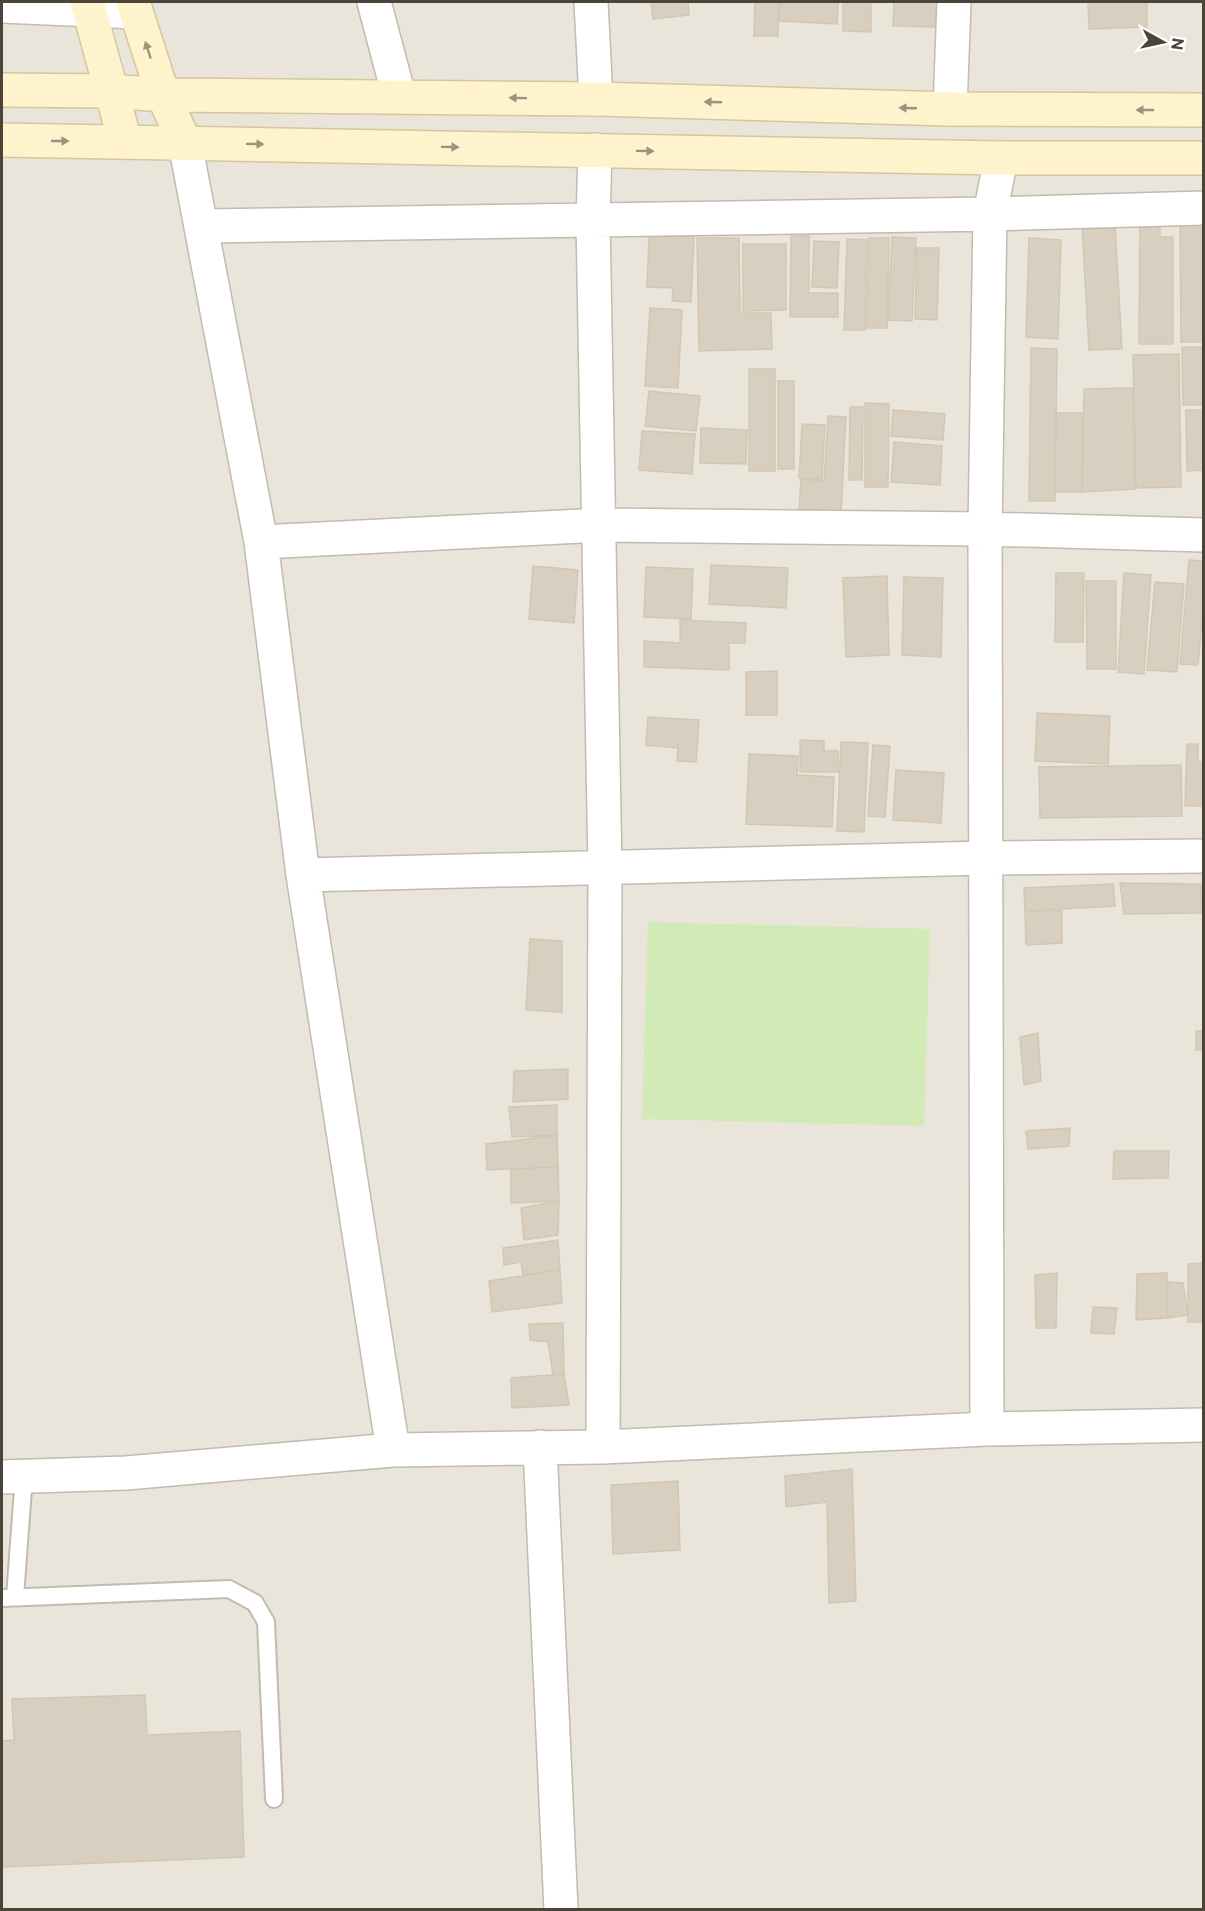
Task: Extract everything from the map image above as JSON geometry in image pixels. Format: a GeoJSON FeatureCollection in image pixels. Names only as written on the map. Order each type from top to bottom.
{"type":"FeatureCollection","features":[{"type":"Feature","properties":{"kind":"main road"},"geometry":{"type":"LineString","coordinates":[[88,5],[125,141]]}},
{"type":"Feature","properties":{"kind":"main road"},"geometry":{"type":"LineString","coordinates":[[134,7],[163,95],[185,143]]}},
{"type":"Feature","properties":{"kind":"main road"},"geometry":{"type":"LineString","coordinates":[[2,90],[111,91],[163,95],[596,99],[950,110],[1203,110]]}},
{"type":"Feature","properties":{"kind":"main road"},"geometry":{"type":"LineString","coordinates":[[2,140],[1001,158],[1203,158]]}},
{"type":"Feature","properties":{"kind":"street"},"geometry":{"type":"LineString","coordinates":[[374,2],[399,96]]}},
{"type":"Feature","properties":{"kind":"street"},"geometry":{"type":"LineString","coordinates":[[591,2],[596,99]]}},
{"type":"Feature","properties":{"kind":"street"},"geometry":{"type":"LineString","coordinates":[[950,110],[954,2]]}},
{"type":"Feature","properties":{"kind":"street"},"geometry":{"type":"LineString","coordinates":[[2,6],[134,7]]}},
{"type":"Feature","properties":{"kind":"street"},"geometry":{"type":"LineString","coordinates":[[185,143],[261,543],[303,875],[393,1450]]}},
{"type":"Feature","properties":{"kind":"street"},"geometry":{"type":"LineString","coordinates":[[595,150],[593,220],[601,525],[605,868],[603,1447]]}},
{"type":"Feature","properties":{"kind":"street"},"geometry":{"type":"LineString","coordinates":[[987,1429],[985,529],[990,214],[1001,158]]}},
{"type":"Feature","properties":{"kind":"street"},"geometry":{"type":"LineString","coordinates":[[201,226],[990,214],[1203,208]]}},
{"type":"Feature","properties":{"kind":"street"},"geometry":{"type":"LineString","coordinates":[[261,543],[601,525],[985,529],[1203,535]]}},
{"type":"Feature","properties":{"kind":"street"},"geometry":{"type":"LineString","coordinates":[[303,875],[986,858],[1203,856]]}},
{"type":"Feature","properties":{"kind":"street"},"geometry":{"type":"LineString","coordinates":[[13,1477],[126,1473],[393,1450],[603,1447],[987,1429],[1203,1425]]}},
{"type":"Feature","properties":{"kind":"street"},"geometry":{"type":"LineString","coordinates":[[540,1447],[561,1910]]}},
{"type":"Feature","properties":{"kind":"lane"},"geometry":{"type":"LineString","coordinates":[[13,1477],[8,1597],[230,1589],[255,1603],[266,1622],[274,1799]]}},
{"type":"Feature","properties":{"kind":"shaded area"},"geometry":{"type":"Polygon","coordinates":[[[2,2],[1203,2],[1203,1909],[2,1909],[2,2]]]}},
{"type":"Feature","properties":{"kind":"green space"},"geometry":{"type":"Polygon","coordinates":[[[648,922],[930,929],[924,1126],[642,1119],[648,922]]]}},
{"type":"Feature","properties":{"kind":"building"},"geometry":{"type":"Polygon","coordinates":[[[651,2],[688,2],[689,15],[653,19],[651,2]]]}},
{"type":"Feature","properties":{"kind":"building"},"geometry":{"type":"Polygon","coordinates":[[[755,2],[779,2],[778,36],[754,36],[755,2]]]}},
{"type":"Feature","properties":{"kind":"building"},"geometry":{"type":"Polygon","coordinates":[[[780,2],[838,2],[837,24],[779,21],[780,2]]]}},
{"type":"Feature","properties":{"kind":"building"},"geometry":{"type":"Polygon","coordinates":[[[843,2],[871,2],[871,32],[843,31],[843,2]]]}},
{"type":"Feature","properties":{"kind":"building"},"geometry":{"type":"Polygon","coordinates":[[[894,2],[940,2],[939,27],[893,26],[894,2]]]}},
{"type":"Feature","properties":{"kind":"building"},"geometry":{"type":"Polygon","coordinates":[[[1088,2],[1147,2],[1147,27],[1089,29],[1088,2]]]}},
{"type":"Feature","properties":{"kind":"building"},"geometry":{"type":"Polygon","coordinates":[[[1140,223],[1160,223],[1160,237],[1173,237],[1173,344],[1139,344],[1140,223]]]}},
{"type":"Feature","properties":{"kind":"building"},"geometry":{"type":"Polygon","coordinates":[[[1180,223],[1204,223],[1204,342],[1181,342],[1180,223]]]}},
{"type":"Feature","properties":{"kind":"building"},"geometry":{"type":"Polygon","coordinates":[[[1115,224],[1122,349],[1089,350],[1082,226],[1115,224]]]}},
{"type":"Feature","properties":{"kind":"building"},"geometry":{"type":"Polygon","coordinates":[[[649,236],[694,237],[691,302],[672,301],[673,288],[647,287],[649,236]]]}},
{"type":"Feature","properties":{"kind":"building"},"geometry":{"type":"Polygon","coordinates":[[[791,236],[809,236],[809,293],[838,293],[838,317],[790,317],[791,236]]]}},
{"type":"Feature","properties":{"kind":"building"},"geometry":{"type":"Polygon","coordinates":[[[892,237],[916,238],[912,321],[888,320],[892,237]]]}},
{"type":"Feature","properties":{"kind":"building"},"geometry":{"type":"Polygon","coordinates":[[[697,238],[739,238],[740,313],[771,313],[772,349],[699,351],[697,238]]]}},
{"type":"Feature","properties":{"kind":"building"},"geometry":{"type":"Polygon","coordinates":[[[869,238],[889,238],[887,328],[867,328],[869,238]]]}},
{"type":"Feature","properties":{"kind":"building"},"geometry":{"type":"Polygon","coordinates":[[[1029,238],[1061,240],[1058,339],[1026,337],[1029,238]]]}},
{"type":"Feature","properties":{"kind":"building"},"geometry":{"type":"Polygon","coordinates":[[[847,239],[867,240],[865,330],[844,330],[847,239]]]}},
{"type":"Feature","properties":{"kind":"building"},"geometry":{"type":"Polygon","coordinates":[[[814,241],[839,242],[837,288],[812,287],[814,241]]]}},
{"type":"Feature","properties":{"kind":"building"},"geometry":{"type":"Polygon","coordinates":[[[743,244],[786,244],[786,310],[743,311],[743,244]]]}},
{"type":"Feature","properties":{"kind":"building"},"geometry":{"type":"Polygon","coordinates":[[[917,248],[939,248],[937,320],[915,319],[917,248]]]}},
{"type":"Feature","properties":{"kind":"building"},"geometry":{"type":"Polygon","coordinates":[[[650,308],[682,310],[678,388],[645,386],[650,308]]]}},
{"type":"Feature","properties":{"kind":"building"},"geometry":{"type":"Polygon","coordinates":[[[1182,347],[1204,347],[1204,405],[1183,405],[1182,347]]]}},
{"type":"Feature","properties":{"kind":"building"},"geometry":{"type":"Polygon","coordinates":[[[1031,348],[1057,349],[1055,501],[1029,501],[1031,348]]]}},
{"type":"Feature","properties":{"kind":"building"},"geometry":{"type":"Polygon","coordinates":[[[1179,354],[1181,487],[1136,488],[1133,355],[1179,354]]]}},
{"type":"Feature","properties":{"kind":"building"},"geometry":{"type":"Polygon","coordinates":[[[749,369],[775,369],[775,471],[749,471],[749,369]]]}},
{"type":"Feature","properties":{"kind":"building"},"geometry":{"type":"Polygon","coordinates":[[[778,381],[794,381],[794,469],[778,469],[778,381]]]}},
{"type":"Feature","properties":{"kind":"building"},"geometry":{"type":"Polygon","coordinates":[[[1133,388],[1135,489],[1082,492],[1084,389],[1133,388]]]}},
{"type":"Feature","properties":{"kind":"building"},"geometry":{"type":"Polygon","coordinates":[[[649,391],[700,396],[696,431],[645,426],[649,391]]]}},
{"type":"Feature","properties":{"kind":"building"},"geometry":{"type":"Polygon","coordinates":[[[865,403],[889,404],[888,487],[865,487],[865,403]]]}},
{"type":"Feature","properties":{"kind":"building"},"geometry":{"type":"Polygon","coordinates":[[[850,407],[863,407],[862,480],[849,480],[850,407]]]}},
{"type":"Feature","properties":{"kind":"building"},"geometry":{"type":"Polygon","coordinates":[[[893,410],[945,414],[943,440],[891,436],[893,410]]]}},
{"type":"Feature","properties":{"kind":"building"},"geometry":{"type":"Polygon","coordinates":[[[1186,410],[1204,410],[1204,470],[1187,471],[1186,410]]]}},
{"type":"Feature","properties":{"kind":"building"},"geometry":{"type":"Polygon","coordinates":[[[1056,413],[1083,413],[1082,492],[1055,492],[1056,413]]]}},
{"type":"Feature","properties":{"kind":"building"},"geometry":{"type":"Polygon","coordinates":[[[828,416],[846,417],[841,512],[799,509],[801,479],[824,481],[828,416]]]}},
{"type":"Feature","properties":{"kind":"building"},"geometry":{"type":"Polygon","coordinates":[[[802,424],[825,425],[822,479],[799,478],[802,424]]]}},
{"type":"Feature","properties":{"kind":"building"},"geometry":{"type":"Polygon","coordinates":[[[701,428],[747,430],[746,464],[700,463],[701,428]]]}},
{"type":"Feature","properties":{"kind":"building"},"geometry":{"type":"Polygon","coordinates":[[[642,431],[695,434],[692,474],[639,470],[642,431]]]}},
{"type":"Feature","properties":{"kind":"building"},"geometry":{"type":"Polygon","coordinates":[[[894,442],[942,446],[940,485],[891,482],[894,442]]]}},
{"type":"Feature","properties":{"kind":"building"},"geometry":{"type":"Polygon","coordinates":[[[1189,560],[1204,561],[1204,599],[1198,665],[1180,664],[1189,560]]]}},
{"type":"Feature","properties":{"kind":"building"},"geometry":{"type":"Polygon","coordinates":[[[711,565],[788,568],[786,608],[709,604],[711,565]]]}},
{"type":"Feature","properties":{"kind":"building"},"geometry":{"type":"Polygon","coordinates":[[[533,566],[578,570],[574,623],[529,619],[533,566]]]}},
{"type":"Feature","properties":{"kind":"building"},"geometry":{"type":"Polygon","coordinates":[[[646,567],[693,569],[691,619],[644,617],[646,567]]]}},
{"type":"Feature","properties":{"kind":"building"},"geometry":{"type":"Polygon","coordinates":[[[1056,573],[1084,573],[1083,642],[1055,642],[1056,573]]]}},
{"type":"Feature","properties":{"kind":"building"},"geometry":{"type":"Polygon","coordinates":[[[1124,573],[1151,575],[1144,674],[1118,672],[1124,573]]]}},
{"type":"Feature","properties":{"kind":"building"},"geometry":{"type":"Polygon","coordinates":[[[887,576],[889,655],[846,657],[843,578],[887,576]]]}},
{"type":"Feature","properties":{"kind":"building"},"geometry":{"type":"Polygon","coordinates":[[[904,577],[943,578],[941,657],[902,655],[904,577]]]}},
{"type":"Feature","properties":{"kind":"building"},"geometry":{"type":"Polygon","coordinates":[[[1086,581],[1116,581],[1116,669],[1087,669],[1086,581]]]}},
{"type":"Feature","properties":{"kind":"building"},"geometry":{"type":"Polygon","coordinates":[[[1155,582],[1184,584],[1177,672],[1147,670],[1155,582]]]}},
{"type":"Feature","properties":{"kind":"building"},"geometry":{"type":"Polygon","coordinates":[[[680,620],[746,623],[745,643],[729,643],[729,670],[644,667],[644,641],[680,643],[680,620]]]}},
{"type":"Feature","properties":{"kind":"building"},"geometry":{"type":"Polygon","coordinates":[[[777,671],[777,715],[746,715],[746,672],[777,671]]]}},
{"type":"Feature","properties":{"kind":"building"},"geometry":{"type":"Polygon","coordinates":[[[1037,713],[1110,716],[1108,764],[1035,761],[1037,713]]]}},
{"type":"Feature","properties":{"kind":"building"},"geometry":{"type":"Polygon","coordinates":[[[648,717],[699,720],[696,762],[677,761],[678,748],[646,745],[648,717]]]}},
{"type":"Feature","properties":{"kind":"building"},"geometry":{"type":"Polygon","coordinates":[[[800,740],[824,741],[824,751],[838,751],[838,772],[800,772],[800,740]]]}},
{"type":"Feature","properties":{"kind":"building"},"geometry":{"type":"Polygon","coordinates":[[[841,742],[868,743],[864,832],[837,831],[841,742]]]}},
{"type":"Feature","properties":{"kind":"building"},"geometry":{"type":"Polygon","coordinates":[[[1187,744],[1198,744],[1198,762],[1204,762],[1204,806],[1185,806],[1187,744]]]}},
{"type":"Feature","properties":{"kind":"building"},"geometry":{"type":"Polygon","coordinates":[[[873,745],[890,746],[885,817],[868,816],[873,745]]]}},
{"type":"Feature","properties":{"kind":"building"},"geometry":{"type":"Polygon","coordinates":[[[749,754],[798,756],[797,775],[834,777],[832,827],[746,824],[749,754]]]}},
{"type":"Feature","properties":{"kind":"building"},"geometry":{"type":"Polygon","coordinates":[[[1181,765],[1182,816],[1040,818],[1039,767],[1181,765]]]}},
{"type":"Feature","properties":{"kind":"building"},"geometry":{"type":"Polygon","coordinates":[[[896,770],[944,773],[941,823],[893,820],[896,770]]]}},
{"type":"Feature","properties":{"kind":"building"},"geometry":{"type":"Polygon","coordinates":[[[1120,883],[1201,884],[1202,913],[1124,914],[1120,883]]]}},
{"type":"Feature","properties":{"kind":"building"},"geometry":{"type":"Polygon","coordinates":[[[1113,884],[1115,906],[1025,911],[1024,888],[1113,884]]]}},
{"type":"Feature","properties":{"kind":"building"},"geometry":{"type":"Polygon","coordinates":[[[1025,911],[1062,911],[1062,943],[1026,945],[1025,911]]]}},
{"type":"Feature","properties":{"kind":"building"},"geometry":{"type":"Polygon","coordinates":[[[530,939],[562,941],[562,1012],[526,1010],[530,939]]]}},
{"type":"Feature","properties":{"kind":"building"},"geometry":{"type":"Polygon","coordinates":[[[1196,1031],[1204,1031],[1204,1050],[1196,1050],[1196,1031]]]}},
{"type":"Feature","properties":{"kind":"building"},"geometry":{"type":"Polygon","coordinates":[[[1038,1033],[1041,1081],[1024,1085],[1020,1037],[1038,1033]]]}},
{"type":"Feature","properties":{"kind":"building"},"geometry":{"type":"Polygon","coordinates":[[[568,1069],[568,1099],[513,1102],[514,1071],[568,1069]]]}},
{"type":"Feature","properties":{"kind":"building"},"geometry":{"type":"Polygon","coordinates":[[[557,1105],[557,1135],[512,1137],[509,1107],[557,1105]]]}},
{"type":"Feature","properties":{"kind":"building"},"geometry":{"type":"Polygon","coordinates":[[[1070,1128],[1069,1146],[1028,1149],[1026,1131],[1070,1128]]]}},
{"type":"Feature","properties":{"kind":"building"},"geometry":{"type":"Polygon","coordinates":[[[557,1135],[558,1167],[487,1170],[486,1144],[557,1135]]]}},
{"type":"Feature","properties":{"kind":"building"},"geometry":{"type":"Polygon","coordinates":[[[1114,1151],[1169,1151],[1168,1178],[1113,1179],[1114,1151]]]}},
{"type":"Feature","properties":{"kind":"building"},"geometry":{"type":"Polygon","coordinates":[[[558,1167],[559,1201],[511,1203],[511,1169],[558,1167]]]}},
{"type":"Feature","properties":{"kind":"building"},"geometry":{"type":"Polygon","coordinates":[[[559,1201],[558,1235],[524,1240],[521,1208],[559,1201]]]}},
{"type":"Feature","properties":{"kind":"building"},"geometry":{"type":"Polygon","coordinates":[[[558,1240],[560,1270],[523,1275],[521,1262],[504,1265],[503,1248],[558,1240]]]}},
{"type":"Feature","properties":{"kind":"building"},"geometry":{"type":"Polygon","coordinates":[[[1204,1263],[1204,1322],[1188,1322],[1188,1264],[1204,1263]]]}},
{"type":"Feature","properties":{"kind":"building"},"geometry":{"type":"Polygon","coordinates":[[[560,1270],[562,1303],[492,1312],[489,1281],[560,1270]]]}},
{"type":"Feature","properties":{"kind":"building"},"geometry":{"type":"Polygon","coordinates":[[[1057,1273],[1056,1328],[1036,1328],[1035,1275],[1057,1273]]]}},
{"type":"Feature","properties":{"kind":"building"},"geometry":{"type":"Polygon","coordinates":[[[1167,1273],[1167,1318],[1136,1320],[1137,1274],[1167,1273]]]}},
{"type":"Feature","properties":{"kind":"building"},"geometry":{"type":"Polygon","coordinates":[[[1168,1282],[1183,1283],[1188,1315],[1167,1318],[1168,1282]]]}},
{"type":"Feature","properties":{"kind":"building"},"geometry":{"type":"Polygon","coordinates":[[[1093,1307],[1117,1308],[1114,1334],[1091,1333],[1093,1307]]]}},
{"type":"Feature","properties":{"kind":"building"},"geometry":{"type":"Polygon","coordinates":[[[563,1323],[564,1374],[553,1375],[548,1342],[530,1340],[529,1324],[563,1323]]]}},
{"type":"Feature","properties":{"kind":"building"},"geometry":{"type":"Polygon","coordinates":[[[564,1374],[569,1405],[512,1408],[511,1378],[564,1374]]]}},
{"type":"Feature","properties":{"kind":"building"},"geometry":{"type":"Polygon","coordinates":[[[852,1469],[856,1601],[829,1603],[827,1502],[786,1507],[785,1476],[852,1469]]]}},
{"type":"Feature","properties":{"kind":"building"},"geometry":{"type":"Polygon","coordinates":[[[678,1481],[680,1550],[613,1554],[611,1485],[678,1481]]]}},
{"type":"Feature","properties":{"kind":"building"},"geometry":{"type":"Polygon","coordinates":[[[145,1695],[147,1735],[240,1731],[244,1857],[2,1867],[2,1741],[14,1740],[12,1699],[145,1695]]]}}]}
